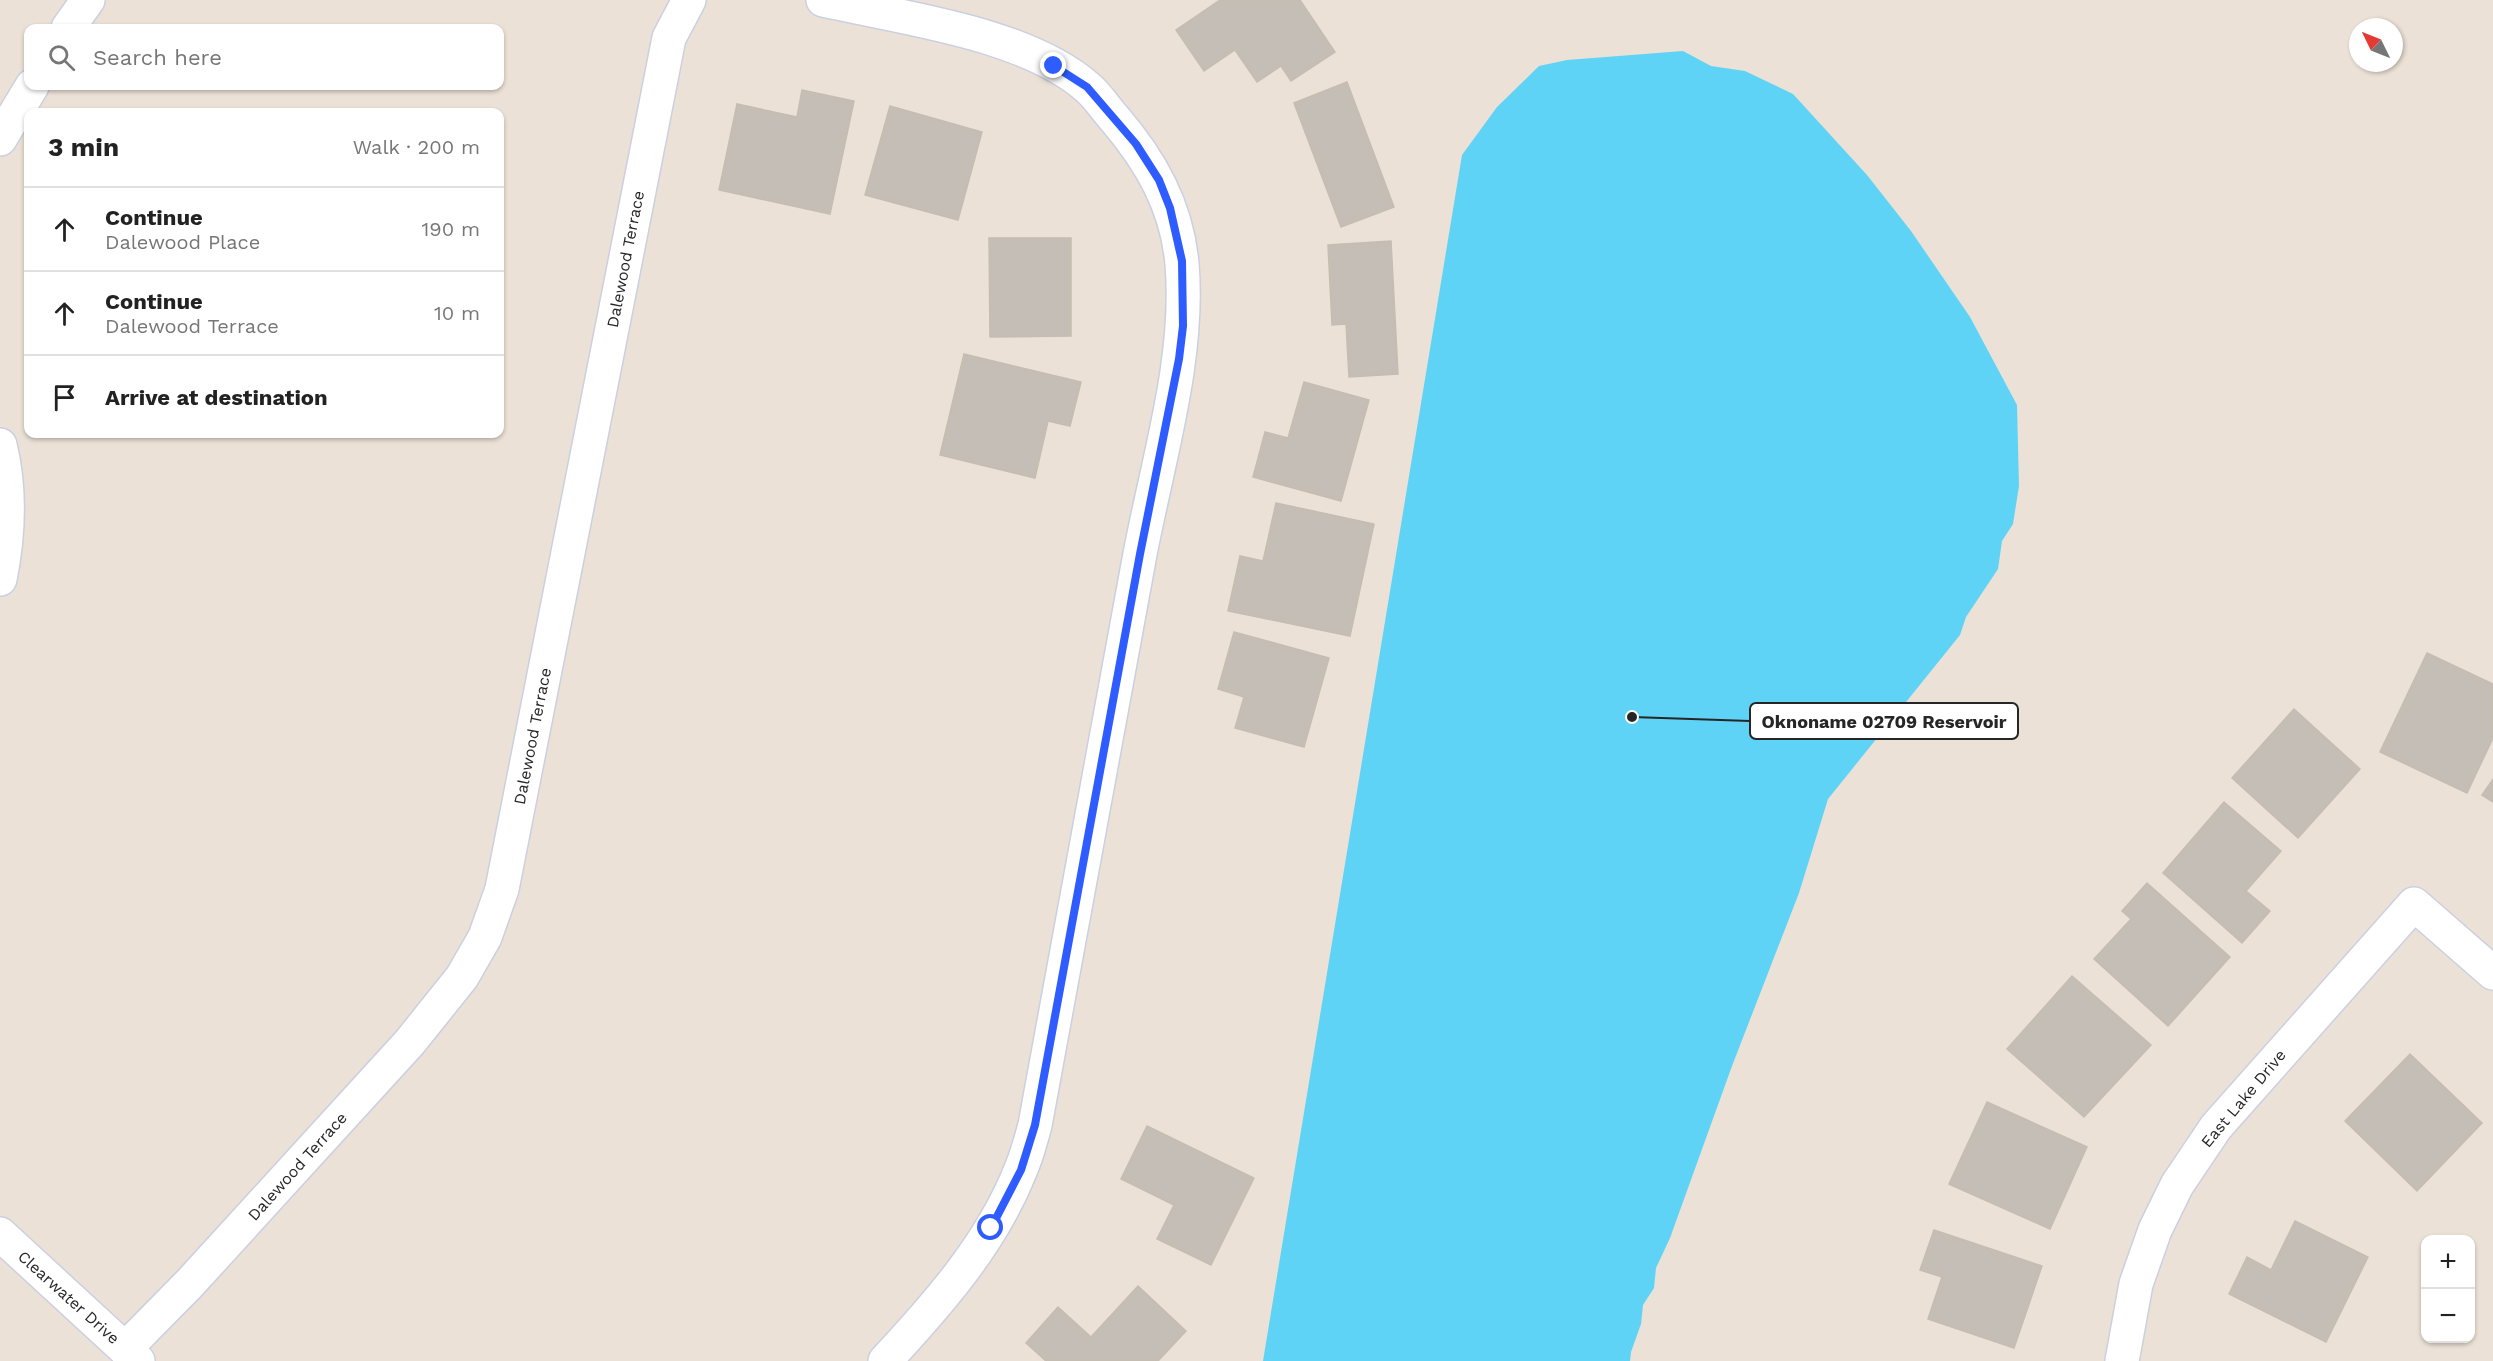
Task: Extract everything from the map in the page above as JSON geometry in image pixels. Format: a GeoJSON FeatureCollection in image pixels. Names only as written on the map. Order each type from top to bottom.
{"type":"FeatureCollection","features":[{"type":"Feature","properties":{"kind":"street"},"geometry":{"type":"LineString","coordinates":[[71,24],[88,0]]}},
{"type":"Feature","properties":{"kind":"street","name":"Dalewood Terrace"},"geometry":{"type":"LineString","coordinates":[[132,1355],[190,1283],[410,1042],[462,977],[485,937],[502,889],[669,38],[689,0]]}},
{"type":"Feature","properties":{"kind":"street"},"geometry":{"type":"LineString","coordinates":[[823,0],[980,35],[1038,56],[1087,87],[1136,144],[1159,180],[1170,208],[1182,261],[1183,326],[1179,359],[1140,554],[1035,1125],[1021,1170],[974,1256],[919,1324],[885,1361]]}},
{"type":"Feature","properties":{"kind":"street"},"geometry":{"type":"LineString","coordinates":[[0,139],[30,90]]}},
{"type":"Feature","properties":{"kind":"street"},"geometry":{"type":"LineString","coordinates":[[0,445],[8,485],[8,518],[0,579]]}},
{"type":"Feature","properties":{"kind":"street","name":"East Lake Drive"},"geometry":{"type":"LineString","coordinates":[[2121,1361],[2136,1284],[2155,1230],[2177,1185],[2216,1127],[2414,904],[2493,973]]}},
{"type":"Feature","properties":{"kind":"street","name":"Clearwater Drive"},"geometry":{"type":"LineString","coordinates":[[0,1234],[132,1355]]}},
{"type":"Feature","properties":{"kind":"water"},"geometry":{"type":"Polygon","coordinates":[[[1683,51],[1711,66],[1745,71],[1793,94],[1867,175],[1911,231],[1970,317],[2017,405],[2019,486],[2013,524],[2002,541],[1998,569],[1966,617],[1960,635],[1828,799],[1799,893],[1732,1066],[1670,1238],[1656,1268],[1654,1288],[1643,1305],[1641,1324],[1630,1361],[1263,1361],[1462,155],[1497,107],[1539,66],[1567,60],[1683,51]]]}},
{"type":"Feature","properties":{"kind":"building"},"geometry":{"type":"Polygon","coordinates":[[[1220,0],[1300,0],[1335,52],[1291,81],[1281,66],[1257,82],[1235,50],[1204,71],[1176,30],[1220,0]]]}},
{"type":"Feature","properties":{"kind":"building"},"geometry":{"type":"Polygon","coordinates":[[[1347,82],[1394,207],[1341,227],[1294,103],[1347,82]]]}},
{"type":"Feature","properties":{"kind":"building"},"geometry":{"type":"Polygon","coordinates":[[[802,90],[854,101],[830,214],[719,190],[737,104],[797,117],[802,90]]]}},
{"type":"Feature","properties":{"kind":"building"},"geometry":{"type":"Polygon","coordinates":[[[890,106],[982,132],[958,220],[865,195],[890,106]]]}},
{"type":"Feature","properties":{"kind":"building"},"geometry":{"type":"Polygon","coordinates":[[[989,238],[1071,238],[1071,336],[990,337],[989,238]]]}},
{"type":"Feature","properties":{"kind":"building"},"geometry":{"type":"Polygon","coordinates":[[[1391,241],[1398,374],[1349,377],[1346,324],[1332,325],[1328,245],[1391,241]]]}},
{"type":"Feature","properties":{"kind":"building"},"geometry":{"type":"Polygon","coordinates":[[[964,354],[1081,382],[1070,426],[1048,421],[1035,478],[940,455],[964,354]]]}},
{"type":"Feature","properties":{"kind":"building"},"geometry":{"type":"Polygon","coordinates":[[[1304,382],[1369,400],[1341,501],[1253,477],[1265,432],[1288,438],[1304,382]]]}},
{"type":"Feature","properties":{"kind":"building"},"geometry":{"type":"Polygon","coordinates":[[[1276,503],[1374,524],[1350,636],[1228,611],[1240,556],[1263,561],[1276,503]]]}},
{"type":"Feature","properties":{"kind":"building"},"geometry":{"type":"Polygon","coordinates":[[[1234,632],[1329,658],[1304,747],[1235,728],[1244,697],[1218,689],[1234,632]]]}},
{"type":"Feature","properties":{"kind":"building"},"geometry":{"type":"Polygon","coordinates":[[[2427,653],[2493,684],[2493,738],[2467,793],[2380,752],[2427,653]]]}},
{"type":"Feature","properties":{"kind":"building"},"geometry":{"type":"Polygon","coordinates":[[[2294,709],[2360,769],[2298,838],[2232,778],[2294,709]]]}},
{"type":"Feature","properties":{"kind":"building"},"geometry":{"type":"Polygon","coordinates":[[[2493,779],[2493,802],[2482,795],[2493,779]]]}},
{"type":"Feature","properties":{"kind":"building"},"geometry":{"type":"Polygon","coordinates":[[[2224,802],[2281,851],[2246,891],[2270,911],[2242,943],[2163,873],[2224,802]]]}},
{"type":"Feature","properties":{"kind":"building"},"geometry":{"type":"Polygon","coordinates":[[[2147,883],[2230,957],[2168,1026],[2094,959],[2131,919],[2122,911],[2147,883]]]}},
{"type":"Feature","properties":{"kind":"building"},"geometry":{"type":"Polygon","coordinates":[[[2072,976],[2151,1045],[2084,1117],[2007,1049],[2072,976]]]}},
{"type":"Feature","properties":{"kind":"building"},"geometry":{"type":"Polygon","coordinates":[[[2410,1054],[2482,1123],[2417,1191],[2345,1121],[2410,1054]]]}},
{"type":"Feature","properties":{"kind":"building"},"geometry":{"type":"Polygon","coordinates":[[[1987,1102],[2087,1147],[2050,1229],[1949,1184],[1987,1102]]]}},
{"type":"Feature","properties":{"kind":"building"},"geometry":{"type":"Polygon","coordinates":[[[1147,1126],[1254,1178],[1211,1265],[1157,1239],[1174,1205],[1121,1179],[1147,1126]]]}},
{"type":"Feature","properties":{"kind":"building"},"geometry":{"type":"Polygon","coordinates":[[[2295,1221],[2368,1257],[2326,1342],[2229,1294],[2247,1257],[2271,1270],[2295,1221]]]}},
{"type":"Feature","properties":{"kind":"building"},"geometry":{"type":"Polygon","coordinates":[[[1934,1230],[2042,1266],[2014,1348],[1928,1319],[1942,1277],[1920,1270],[1934,1230]]]}},
{"type":"Feature","properties":{"kind":"building"},"geometry":{"type":"Polygon","coordinates":[[[1138,1286],[1186,1331],[1158,1361],[1046,1361],[1026,1343],[1058,1307],[1091,1337],[1138,1286]]]}},
{"type":"Feature","properties":{"kind":"place","name":"Oknoname 02709 Reservoir"},"geometry":{"type":"Point","coordinates":[1632,717]}},
{"type":"Feature","properties":{"kind":"route"},"geometry":{"type":"LineString","coordinates":[[991,1228],[1021,1170],[1035,1125],[1140,554],[1179,359],[1183,326],[1182,261],[1170,208],[1159,180],[1136,144],[1087,87],[1054,66]]}}]}
